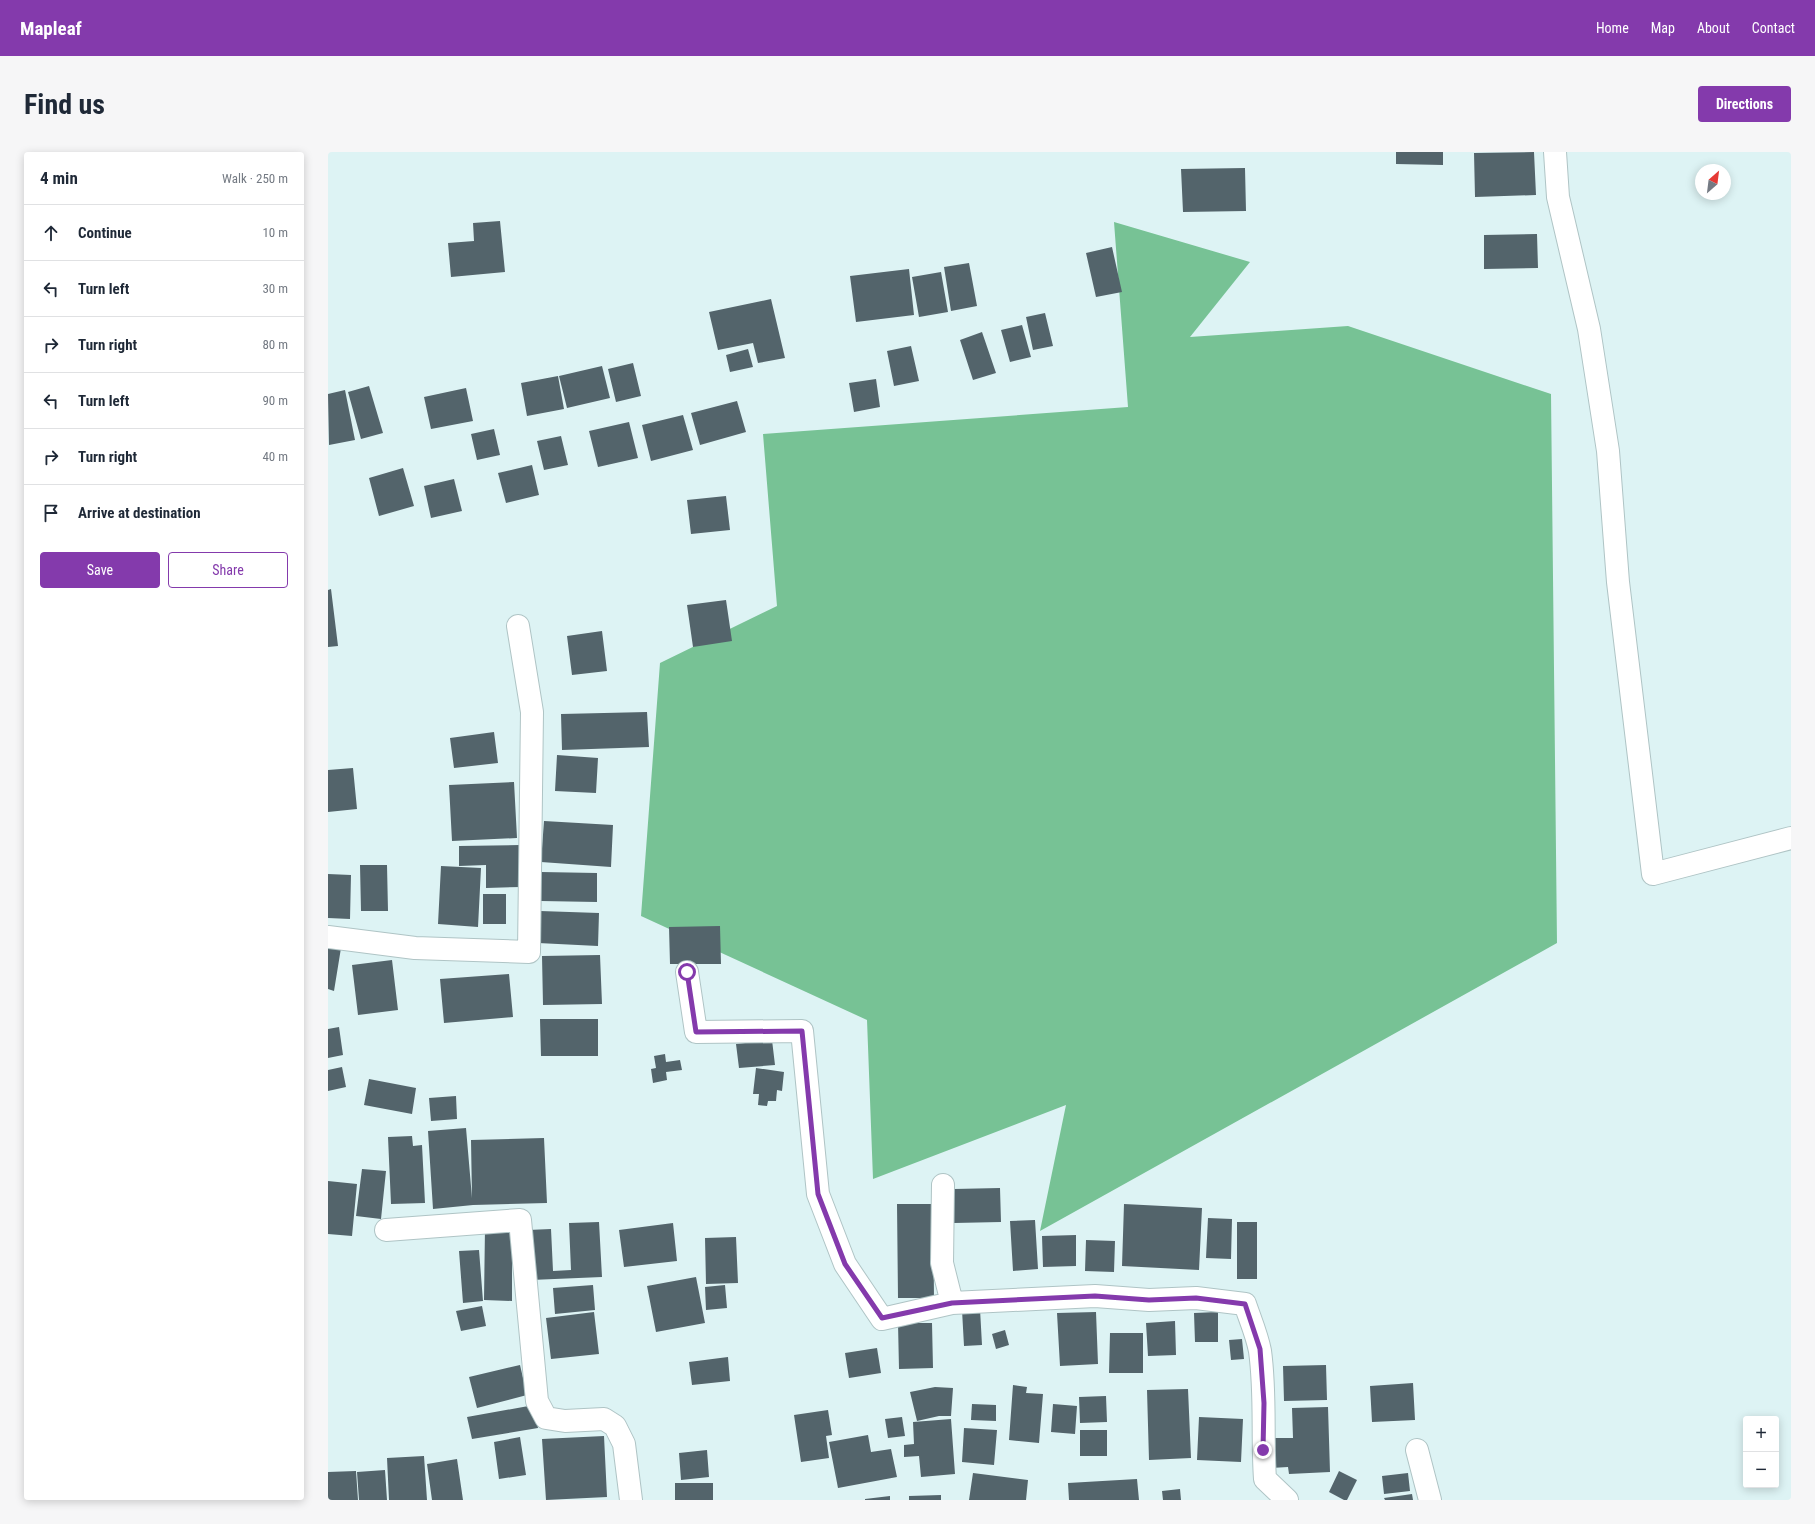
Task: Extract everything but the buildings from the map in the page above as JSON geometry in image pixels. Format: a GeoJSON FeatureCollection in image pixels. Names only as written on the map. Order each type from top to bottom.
{"type":"FeatureCollection","features":[{"type":"Feature","properties":{"kind":"street"},"geometry":{"type":"LineString","coordinates":[[1554,152],[1558,197],[1589,329],[1608,451],[1618,582],[1653,874],[1791,838]]}},
{"type":"Feature","properties":{"kind":"street"},"geometry":{"type":"LineString","coordinates":[[328,937],[415,948],[529,952],[532,712],[518,626]]}},
{"type":"Feature","properties":{"kind":"street"},"geometry":{"type":"LineString","coordinates":[[687,972],[696,1032],[802,1031],[818,1194],[845,1264],[882,1318],[952,1303],[1095,1296],[1149,1300],[1196,1298],[1245,1304],[1260,1349],[1264,1403],[1263,1450],[1265,1479],[1287,1500]]}},
{"type":"Feature","properties":{"kind":"street"},"geometry":{"type":"LineString","coordinates":[[943,1185],[942,1263],[952,1303]]}},
{"type":"Feature","properties":{"kind":"street"},"geometry":{"type":"LineString","coordinates":[[386,1230],[520,1220],[537,1401],[546,1418],[565,1421],[604,1419],[616,1426],[624,1444],[631,1500]]}},
{"type":"Feature","properties":{"kind":"street"},"geometry":{"type":"LineString","coordinates":[[1417,1450],[1430,1500]]}},
{"type":"Feature","properties":{"kind":"green space"},"geometry":{"type":"Polygon","coordinates":[[[1114,222],[1250,262],[1190,337],[1348,326],[1551,394],[1557,943],[1040,1231],[1066,1105],[873,1179],[867,1020],[641,916],[660,663],[777,606],[763,434],[1128,407],[1114,222]]]}},
{"type":"Feature","properties":{"kind":"route"},"geometry":{"type":"LineString","coordinates":[[687,972],[696,1032],[802,1031],[818,1194],[845,1264],[882,1318],[952,1303],[1095,1296],[1149,1300],[1196,1298],[1245,1304],[1260,1349],[1264,1403],[1263,1450]]}}]}
